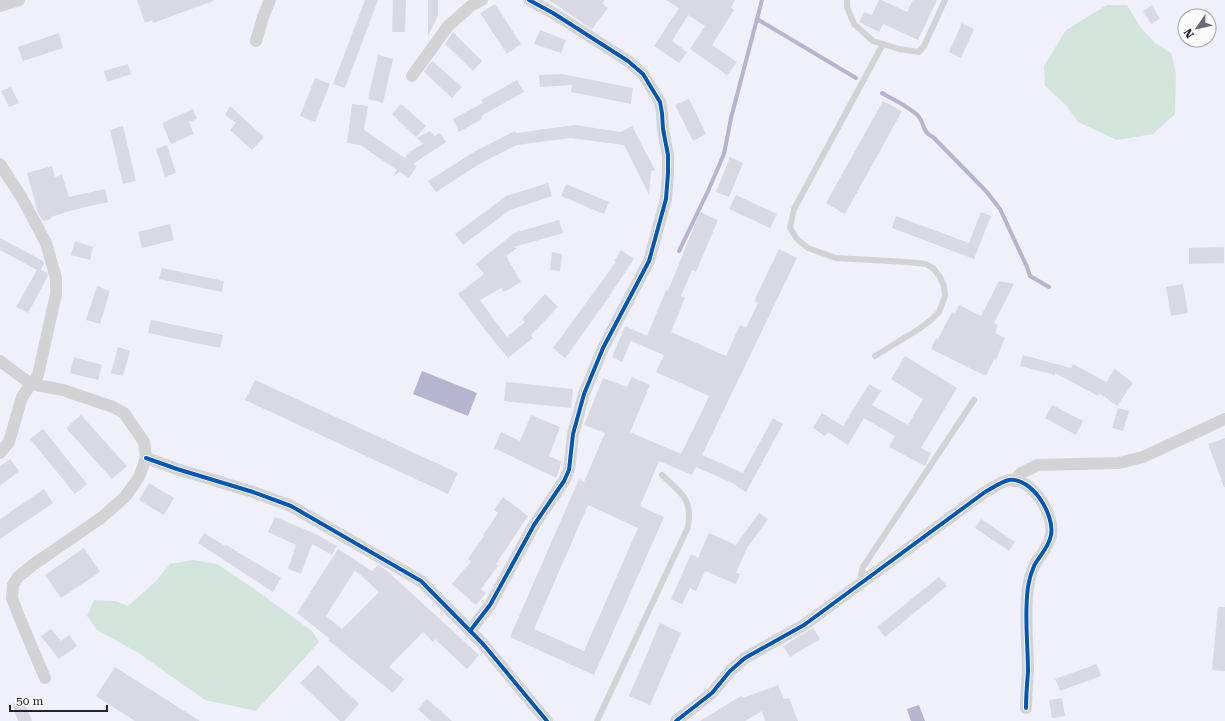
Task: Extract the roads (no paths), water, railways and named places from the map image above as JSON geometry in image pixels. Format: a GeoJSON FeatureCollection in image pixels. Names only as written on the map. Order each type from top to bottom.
{"type":"FeatureCollection","features":[{"type":"Feature","properties":{"kind":"street"},"geometry":{"type":"LineString","coordinates":[[0,6],[19,0]]}},
{"type":"Feature","properties":{"kind":"street"},"geometry":{"type":"LineString","coordinates":[[256,41],[262,17],[270,0]]}},
{"type":"Feature","properties":{"kind":"street"},"geometry":{"type":"LineString","coordinates":[[412,76],[448,26],[472,5],[482,0]]}},
{"type":"Feature","properties":{"kind":"street"},"geometry":{"type":"LineString","coordinates":[[470,631],[490,605],[534,525],[569,470],[573,434],[584,394],[603,348],[649,261],[666,199],[668,155],[663,129],[662,112],[660,102],[643,74],[628,62],[553,13],[529,0]]}},
{"type":"Feature","properties":{"kind":"street"},"geometry":{"type":"LineString","coordinates":[[0,164],[22,198],[46,243],[56,278],[56,294],[38,375],[22,397],[9,442],[0,453]]}},
{"type":"Feature","properties":{"kind":"street"},"geometry":{"type":"LineString","coordinates":[[0,361],[30,384],[63,390],[114,407],[124,413],[144,442],[146,458],[139,477],[125,497],[101,518],[34,564],[18,577],[13,585],[12,598],[45,678]]}},
{"type":"Feature","properties":{"kind":"street"},"geometry":{"type":"LineString","coordinates":[[1014,481],[1021,473],[1029,468],[1038,466],[1119,463],[1143,457],[1225,419]]}},
{"type":"Feature","properties":{"kind":"street"},"geometry":{"type":"LineString","coordinates":[[146,458],[253,492],[291,506],[421,581],[483,644],[547,721]]}},
{"type":"Feature","properties":{"kind":"street"},"geometry":{"type":"LineString","coordinates":[[676,721],[712,693],[730,671],[745,658],[804,625],[985,492],[1000,483],[1011,480],[1024,484],[1038,494],[1050,520],[1052,533],[1049,544],[1034,566],[1028,587],[1026,639],[1028,672],[1026,708]]}},
{"type":"Feature","properties":{"kind":"lane"},"geometry":{"type":"LineString","coordinates":[[847,0],[847,8],[854,24],[873,41],[899,50],[919,52],[924,46],[945,0]]}},
{"type":"Feature","properties":{"kind":"lane"},"geometry":{"type":"LineString","coordinates":[[875,356],[919,329],[939,312],[945,296],[944,286],[940,277],[934,269],[926,264],[836,258],[808,248],[796,239],[790,228],[794,209],[883,44]]}},
{"type":"Feature","properties":{"kind":"lane"},"geometry":{"type":"LineString","coordinates":[[863,582],[861,575],[863,567],[974,400]]}},
{"type":"Feature","properties":{"kind":"lane"},"geometry":{"type":"LineString","coordinates":[[597,721],[688,527],[690,516],[689,507],[684,495],[662,475]]}},
{"type":"Feature","properties":{"kind":"water"},"geometry":{"type":"Polygon","coordinates":[[[422,371],[477,393],[468,416],[413,394],[422,371]]]}},
{"type":"Feature","properties":{"kind":"water"},"geometry":{"type":"Polygon","coordinates":[[[919,705],[925,721],[911,721],[907,709],[919,705]]]}},
{"type":"Feature","properties":{"kind":"waterway"},"geometry":{"type":"LineString","coordinates":[[679,251],[724,154],[731,118],[762,0]]}},
{"type":"Feature","properties":{"kind":"waterway"},"geometry":{"type":"LineString","coordinates":[[757,19],[856,78]]}},
{"type":"Feature","properties":{"kind":"waterway"},"geometry":{"type":"LineString","coordinates":[[882,93],[907,107],[916,114],[921,120],[927,133],[933,137],[986,191],[1000,209],[1030,276],[1049,287]]}}]}
